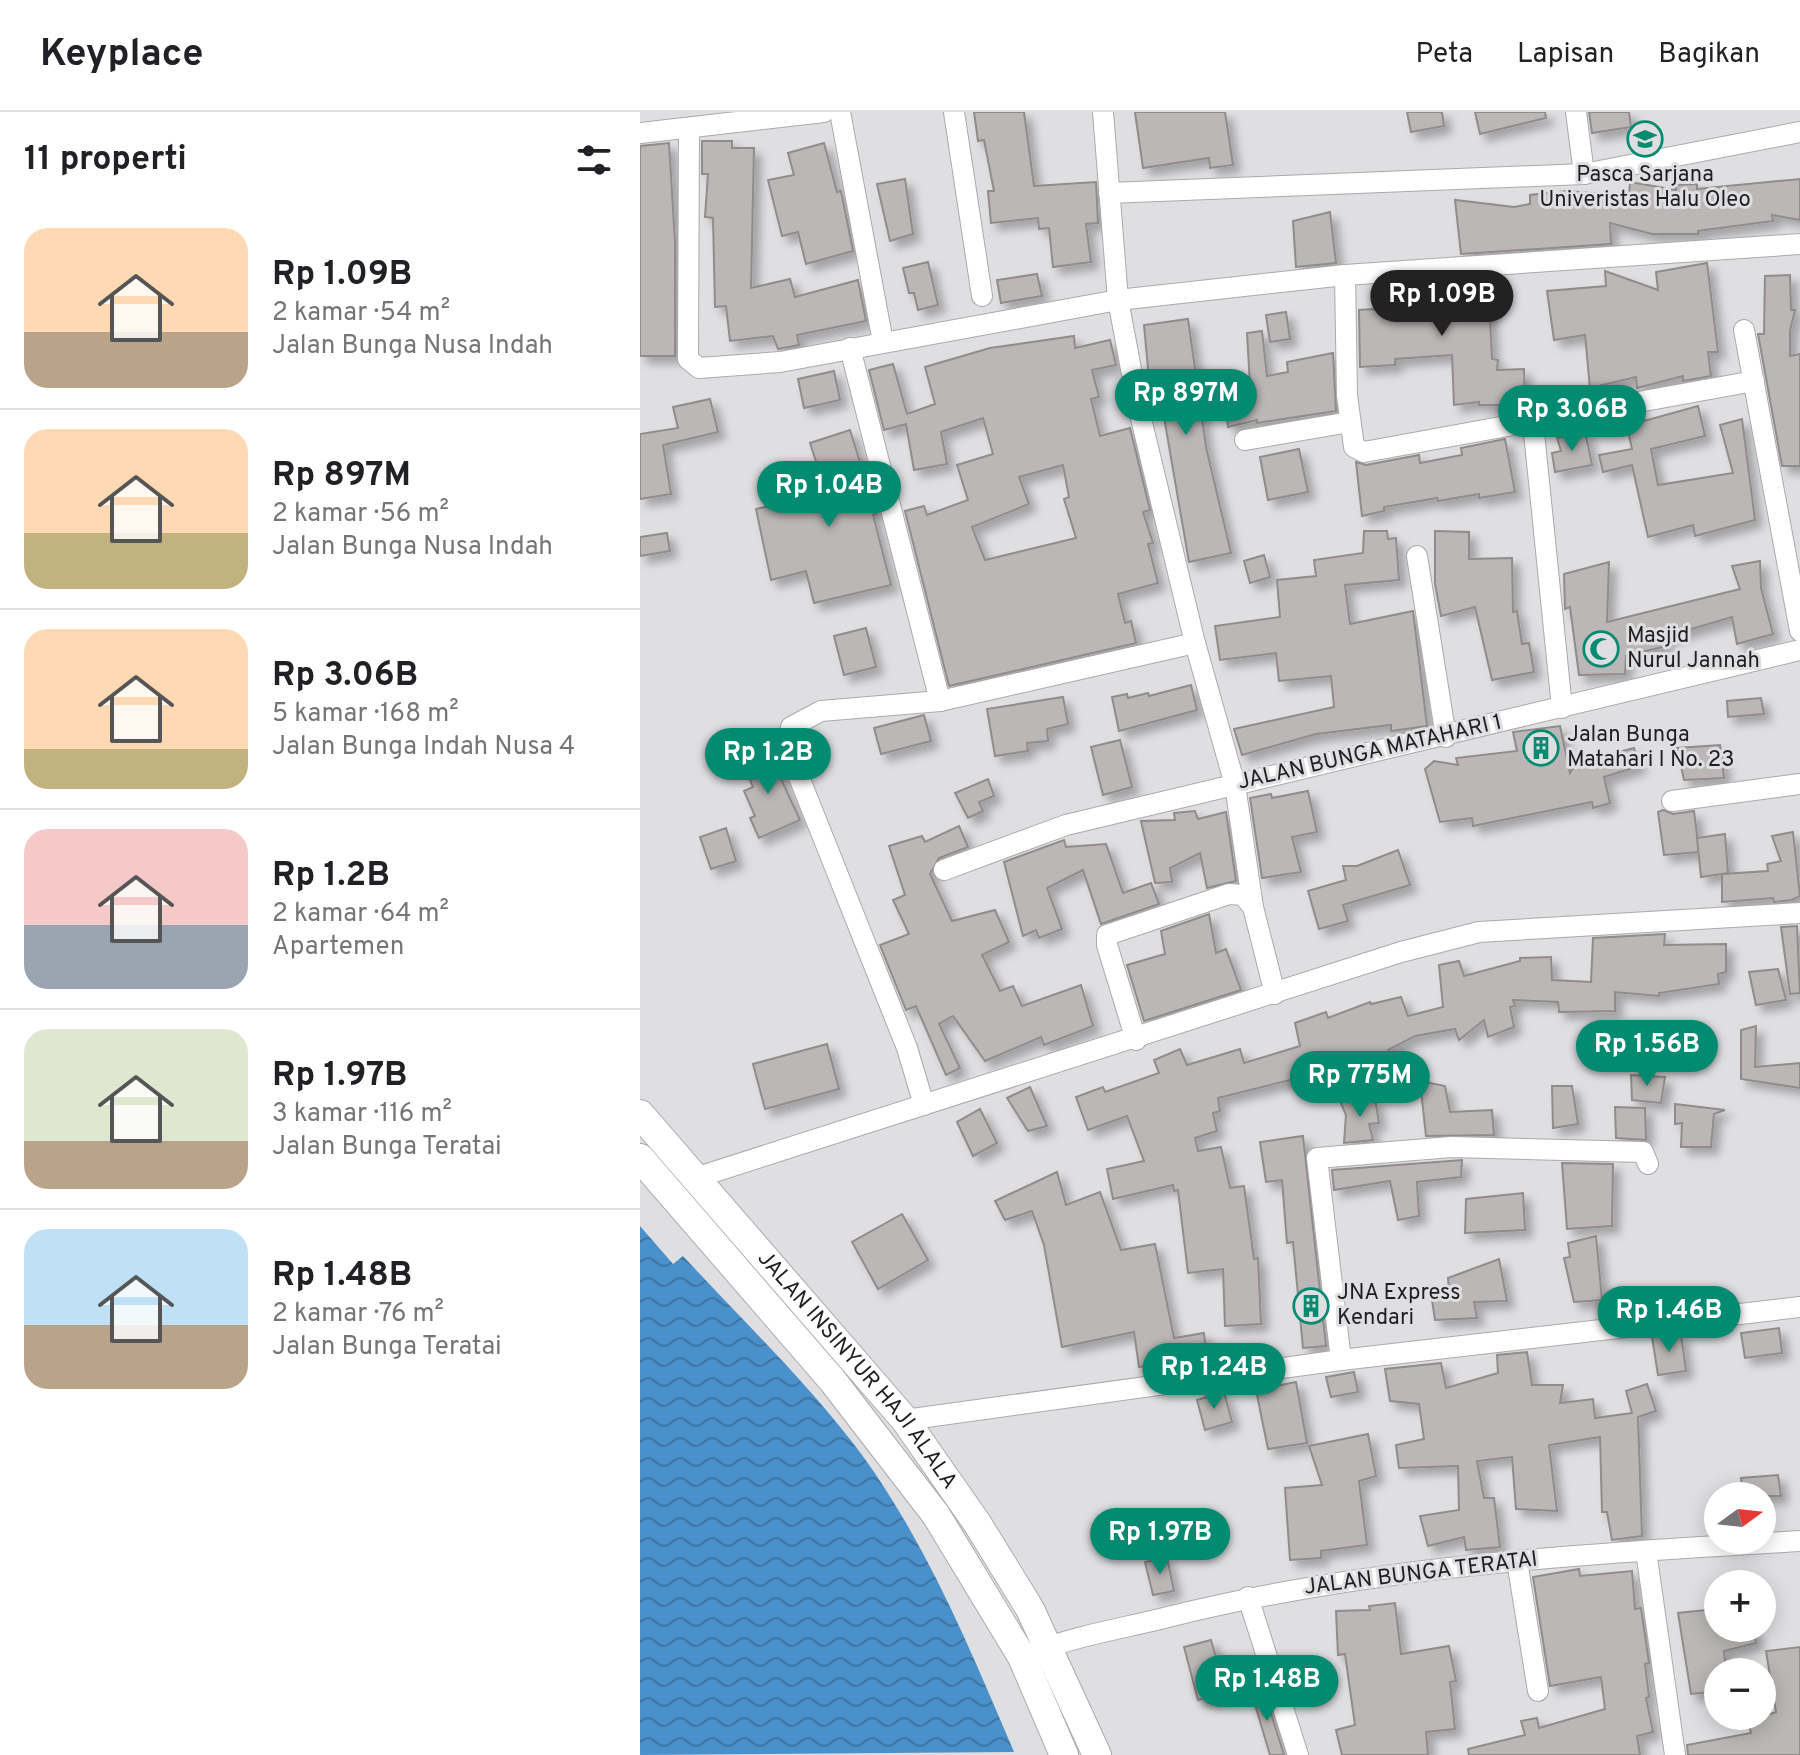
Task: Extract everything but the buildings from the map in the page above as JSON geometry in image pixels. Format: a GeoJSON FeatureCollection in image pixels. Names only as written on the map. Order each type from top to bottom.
{"type":"FeatureCollection","features":[{"type":"Feature","properties":{"kind":"main road","name":"JALAN INSINYUR HAJI ALALA"},"geometry":{"type":"LineString","coordinates":[[640,1114],[905,1420],[977,1523],[1049,1647],[1097,1755]]}},
{"type":"Feature","properties":{"kind":"main road","name":"JALAN INSINYUR HAJI ALALA"},"geometry":{"type":"LineString","coordinates":[[640,1158],[832,1380],[936,1515],[1022,1657],[1064,1755]]}},
{"type":"Feature","properties":{"kind":"street"},"geometry":{"type":"LineString","coordinates":[[640,133],[824,112]]}},
{"type":"Feature","properties":{"kind":"street"},"geometry":{"type":"LineString","coordinates":[[840,112],[883,342]]}},
{"type":"Feature","properties":{"kind":"street"},"geometry":{"type":"LineString","coordinates":[[954,112],[982,296]]}},
{"type":"Feature","properties":{"kind":"street"},"geometry":{"type":"LineString","coordinates":[[1103,112],[1118,300],[1138,406],[1195,643],[1235,785],[1253,907],[1275,994]]}},
{"type":"Feature","properties":{"kind":"street"},"geometry":{"type":"LineString","coordinates":[[1576,112],[1584,174]]}},
{"type":"Feature","properties":{"kind":"street"},"geometry":{"type":"LineString","coordinates":[[689,128],[689,363],[705,369],[780,362],[1118,300],[1345,275],[1800,244]]}},
{"type":"Feature","properties":{"kind":"street"},"geometry":{"type":"LineString","coordinates":[[1109,193],[1584,174],[1800,132]]}},
{"type":"Feature","properties":{"kind":"street"},"geometry":{"type":"LineString","coordinates":[[1345,275],[1350,422],[1354,447],[1364,452],[1754,381]]}},
{"type":"Feature","properties":{"kind":"street"},"geometry":{"type":"LineString","coordinates":[[1744,330],[1800,631]]}},
{"type":"Feature","properties":{"kind":"street"},"geometry":{"type":"LineString","coordinates":[[850,348],[940,701]]}},
{"type":"Feature","properties":{"kind":"street"},"geometry":{"type":"LineString","coordinates":[[1245,440],[1350,422]]}},
{"type":"Feature","properties":{"kind":"street"},"geometry":{"type":"LineString","coordinates":[[1533,423],[1562,708]]}},
{"type":"Feature","properties":{"kind":"street"},"geometry":{"type":"LineString","coordinates":[[1417,556],[1446,737]]}},
{"type":"Feature","properties":{"kind":"street"},"geometry":{"type":"LineString","coordinates":[[924,1105],[902,1036],[823,844],[788,735],[798,721],[821,711],[940,701],[1195,643]]}},
{"type":"Feature","properties":{"kind":"street","name":"JALAN BUNGA MATAHARI 1"},"geometry":{"type":"LineString","coordinates":[[944,870],[1066,825],[1446,737],[1800,650]]}},
{"type":"Feature","properties":{"kind":"street"},"geometry":{"type":"LineString","coordinates":[[1672,801],[1800,784]]}},
{"type":"Feature","properties":{"kind":"street"},"geometry":{"type":"LineString","coordinates":[[1136,1040],[1107,945],[1107,935],[1229,894],[1243,895],[1253,907]]}},
{"type":"Feature","properties":{"kind":"street"},"geometry":{"type":"LineString","coordinates":[[695,1178],[1136,1040],[1401,952],[1479,932],[1800,913]]}},
{"type":"Feature","properties":{"kind":"street"},"geometry":{"type":"LineString","coordinates":[[1341,1360],[1317,1158],[1451,1147],[1643,1152],[1648,1164]]}},
{"type":"Feature","properties":{"kind":"street"},"geometry":{"type":"LineString","coordinates":[[905,1420],[1341,1360],[1800,1307]]}},
{"type":"Feature","properties":{"kind":"street","name":"JALAN BUNGA TERATAI"},"geometry":{"type":"LineString","coordinates":[[1049,1647],[1248,1597],[1345,1579],[1517,1561],[1800,1541]]}},
{"type":"Feature","properties":{"kind":"street"},"geometry":{"type":"LineString","coordinates":[[1646,1551],[1675,1755]]}},
{"type":"Feature","properties":{"kind":"street"},"geometry":{"type":"LineString","coordinates":[[1517,1561],[1538,1691]]}},
{"type":"Feature","properties":{"kind":"street"},"geometry":{"type":"LineString","coordinates":[[1248,1597],[1298,1755]]}},
{"type":"Feature","properties":{"kind":"street"},"geometry":{"type":"LineString","coordinates":[[1022,1657],[1049,1647]]}},
{"type":"Feature","properties":{"kind":"water"},"geometry":{"type":"Polygon","coordinates":[[[640,1226],[673,1264],[683,1256],[798,1378],[862,1455],[927,1562],[964,1637],[1014,1752],[640,1755],[640,1226]]]}},
{"type":"Feature","properties":{"kind":"place","name":"Pasca Sarjana Univeristas Halu Oleo"},"geometry":{"type":"Point","coordinates":[1645,139]}},
{"type":"Feature","properties":{"kind":"place","name":"Masjid Nurul Jannah"},"geometry":{"type":"Point","coordinates":[1601,649]}},
{"type":"Feature","properties":{"kind":"place","name":"Jalan Bunga Matahari I No. 23"},"geometry":{"type":"Point","coordinates":[1541,748]}},
{"type":"Feature","properties":{"kind":"place","name":"JNA Express Kendari"},"geometry":{"type":"Point","coordinates":[1311,1306]}}]}
